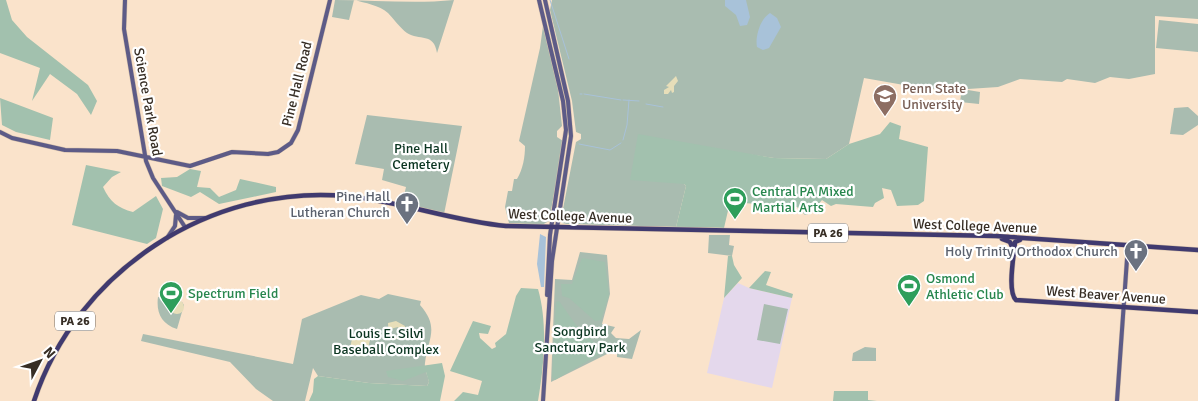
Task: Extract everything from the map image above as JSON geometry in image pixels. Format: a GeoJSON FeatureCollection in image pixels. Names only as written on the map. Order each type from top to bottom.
{"type":"FeatureCollection","features":[{"type":"Feature","properties":{"kind":"main road","name":"Science Park Road"},"geometry":{"type":"LineString","coordinates":[[125,0],[124,29],[145,157],[153,178],[185,227]]}},
{"type":"Feature","properties":{"kind":"main road","name":"Pine Hall Road"},"geometry":{"type":"LineString","coordinates":[[0,132],[12,138],[65,150],[113,151],[192,166],[229,152],[271,153],[290,144],[298,130],[330,0]]}},
{"type":"Feature","properties":{"kind":"main road"},"geometry":{"type":"LineString","coordinates":[[539,0],[562,96],[565,120],[564,151],[553,228],[543,401]]}},
{"type":"Feature","properties":{"kind":"main road"},"geometry":{"type":"LineString","coordinates":[[545,0],[568,101],[571,125],[569,153],[553,228]]}},
{"type":"Feature","properties":{"kind":"main road","name":"West College Avenue"},"geometry":{"type":"LineString","coordinates":[[34,401],[56,352],[85,308],[120,271],[167,238],[205,218],[259,201],[292,196],[326,196],[368,200],[476,222],[553,228],[989,236],[1198,250]]}},
{"type":"Feature","properties":{"kind":"main road"},"geometry":{"type":"LineString","coordinates":[[173,209],[188,218],[205,218]]}},
{"type":"Feature","properties":{"kind":"main road"},"geometry":{"type":"LineString","coordinates":[[167,238],[176,225],[173,209]]}},
{"type":"Feature","properties":{"kind":"main road","name":"PA 26"},"geometry":{"type":"LineString","coordinates":[[989,236],[1007,240],[1011,244],[1012,271]]}},
{"type":"Feature","properties":{"kind":"main road"},"geometry":{"type":"LineString","coordinates":[[1012,271],[1015,241],[1037,239]]}},
{"type":"Feature","properties":{"kind":"main road"},"geometry":{"type":"LineString","coordinates":[[1117,401],[1128,244]]}},
{"type":"Feature","properties":{"kind":"main road","name":"West Beaver Avenue"},"geometry":{"type":"LineString","coordinates":[[1012,271],[1011,292],[1014,298],[1019,301],[1198,312]]}},
{"type":"Feature","properties":{"kind":"shaded area"},"geometry":{"type":"Polygon","coordinates":[[[738,283],[749,288],[792,298],[772,388],[707,373],[724,298],[738,283]]]}},
{"type":"Feature","properties":{"kind":"green space"},"geometry":{"type":"Polygon","coordinates":[[[0,0],[6,0],[12,20],[27,37],[88,85],[97,101],[91,115],[77,94],[50,74],[32,101],[40,68],[0,53],[0,0]]]}},
{"type":"Feature","properties":{"kind":"green space"},"geometry":{"type":"Polygon","coordinates":[[[335,0],[354,0],[349,20],[332,17],[335,0]]]}},
{"type":"Feature","properties":{"kind":"green space"},"geometry":{"type":"Polygon","coordinates":[[[355,0],[409,2],[454,0],[437,53],[433,42],[407,33],[384,10],[355,0]]]}},
{"type":"Feature","properties":{"kind":"green space","name":"Penn State University"},"geometry":{"type":"Polygon","coordinates":[[[552,0],[1198,0],[1198,19],[1155,16],[1155,74],[1129,79],[1110,77],[1095,83],[1067,79],[1062,82],[1020,79],[998,87],[953,90],[921,88],[864,78],[849,144],[826,159],[774,158],[726,151],[684,184],[686,186],[676,227],[567,224],[562,223],[561,219],[576,142],[581,139],[581,134],[576,132],[572,101],[550,10],[552,0]]]}},
{"type":"Feature","properties":{"kind":"green space"},"geometry":{"type":"Polygon","coordinates":[[[1159,20],[1198,24],[1198,52],[1156,48],[1159,20]]]}},
{"type":"Feature","properties":{"kind":"green space"},"geometry":{"type":"Polygon","coordinates":[[[543,26],[558,89],[562,126],[557,131],[557,137],[563,141],[562,152],[549,221],[542,225],[509,223],[505,207],[508,191],[512,191],[514,179],[517,179],[521,171],[525,154],[525,146],[519,141],[540,48],[543,26]]]}},
{"type":"Feature","properties":{"kind":"green space"},"geometry":{"type":"Polygon","coordinates":[[[968,90],[980,92],[979,104],[960,102],[961,95],[968,90]]]}},
{"type":"Feature","properties":{"kind":"green space"},"geometry":{"type":"Polygon","coordinates":[[[0,98],[53,118],[50,140],[16,132],[2,125],[0,98]]]}},
{"type":"Feature","properties":{"kind":"green space"},"geometry":{"type":"Polygon","coordinates":[[[1188,107],[1198,116],[1198,125],[1183,135],[1170,134],[1174,108],[1188,107]]]}},
{"type":"Feature","properties":{"kind":"green space","name":"Pine Hall Cemetery"},"geometry":{"type":"Polygon","coordinates":[[[367,115],[462,126],[444,214],[402,204],[406,187],[382,180],[384,169],[355,164],[367,115]]]}},
{"type":"Feature","properties":{"kind":"green space"},"geometry":{"type":"Polygon","coordinates":[[[890,122],[901,126],[899,139],[928,147],[924,201],[918,205],[897,206],[891,190],[882,188],[884,198],[875,203],[873,207],[836,204],[831,206],[822,200],[811,213],[805,215],[797,207],[730,202],[724,228],[676,227],[686,186],[684,184],[630,180],[638,134],[774,158],[826,159],[849,144],[880,134],[890,122]]]}},
{"type":"Feature","properties":{"kind":"green space"},"geometry":{"type":"Polygon","coordinates":[[[86,165],[121,172],[112,177],[103,187],[115,204],[123,209],[133,212],[156,196],[163,209],[156,238],[147,244],[72,225],[86,165]]]}},
{"type":"Feature","properties":{"kind":"green space"},"geometry":{"type":"Polygon","coordinates":[[[190,169],[201,171],[197,187],[210,188],[219,197],[236,190],[240,179],[276,187],[276,192],[219,204],[200,192],[191,197],[162,186],[161,178],[177,177],[190,169]]]}},
{"type":"Feature","properties":{"kind":"green space"},"geometry":{"type":"Polygon","coordinates":[[[709,235],[730,235],[729,245],[734,246],[732,256],[708,253],[709,235]]]}},
{"type":"Feature","properties":{"kind":"green space","name":"Songbird Sanctuary Park"},"geometry":{"type":"Polygon","coordinates":[[[580,252],[607,255],[610,294],[602,324],[615,327],[611,333],[616,338],[629,339],[641,330],[632,359],[617,357],[617,349],[551,382],[555,279],[572,280],[580,252]]]}},
{"type":"Feature","properties":{"kind":"green space"},"geometry":{"type":"Polygon","coordinates":[[[728,256],[732,256],[734,265],[742,278],[724,298],[728,256]]]}},
{"type":"Feature","properties":{"kind":"green space"},"geometry":{"type":"Polygon","coordinates":[[[582,258],[605,262],[609,295],[601,320],[595,321],[569,298],[562,296],[561,284],[572,284],[582,258]]]}},
{"type":"Feature","properties":{"kind":"green space"},"geometry":{"type":"Polygon","coordinates":[[[765,271],[771,272],[766,285],[793,294],[792,298],[749,288],[765,271]]]}},
{"type":"Feature","properties":{"kind":"green space"},"geometry":{"type":"Polygon","coordinates":[[[521,288],[538,289],[541,302],[544,345],[538,401],[454,401],[463,392],[478,395],[482,381],[450,371],[473,321],[491,326],[488,334],[479,333],[480,338],[492,349],[496,347],[495,343],[506,334],[516,296],[521,288]]]}},
{"type":"Feature","properties":{"kind":"green space","name":"Louis E. Silvi Baseball Complex"},"geometry":{"type":"Polygon","coordinates":[[[388,294],[421,301],[420,305],[430,320],[431,333],[425,366],[429,382],[427,386],[369,383],[318,376],[313,368],[305,401],[273,401],[256,389],[230,362],[141,341],[143,334],[293,364],[302,319],[361,295],[379,299],[388,294]]]}},
{"type":"Feature","properties":{"kind":"green space","name":"Spectrum Field"},"geometry":{"type":"Polygon","coordinates":[[[158,297],[182,302],[184,305],[177,329],[163,321],[158,308],[158,297]]]}},
{"type":"Feature","properties":{"kind":"green space"},"geometry":{"type":"Polygon","coordinates":[[[559,301],[576,325],[599,347],[605,343],[609,346],[605,351],[555,380],[552,377],[556,302],[559,301]]]}},
{"type":"Feature","properties":{"kind":"green space"},"geometry":{"type":"Polygon","coordinates":[[[764,304],[788,309],[780,344],[757,340],[764,304]]]}},
{"type":"Feature","properties":{"kind":"green space"},"geometry":{"type":"Polygon","coordinates":[[[865,347],[876,348],[876,361],[852,361],[853,353],[865,347]]]}},
{"type":"Feature","properties":{"kind":"green space"},"geometry":{"type":"Polygon","coordinates":[[[442,363],[445,376],[440,401],[309,401],[313,392],[314,379],[318,376],[369,383],[427,386],[429,382],[426,372],[403,381],[388,377],[386,371],[442,363]]]}},
{"type":"Feature","properties":{"kind":"green space"},"geometry":{"type":"Polygon","coordinates":[[[834,391],[868,391],[868,400],[877,401],[833,401],[834,391]]]}},
{"type":"Feature","properties":{"kind":"sand"},"geometry":{"type":"Polygon","coordinates":[[[676,76],[678,81],[674,86],[674,92],[672,93],[671,90],[668,94],[664,94],[664,90],[669,87],[666,86],[676,76]]]}},
{"type":"Feature","properties":{"kind":"sand"},"geometry":{"type":"Polygon","coordinates":[[[177,300],[182,302],[184,307],[182,312],[177,314],[172,312],[170,307],[172,302],[177,300]]]}},
{"type":"Feature","properties":{"kind":"sand"},"geometry":{"type":"Polygon","coordinates":[[[396,321],[405,326],[406,338],[389,340],[388,323],[396,321]],[[398,327],[390,329],[391,338],[400,336],[398,327]]]}},
{"type":"Feature","properties":{"kind":"sand"},"geometry":{"type":"Polygon","coordinates":[[[353,338],[370,340],[366,356],[353,352],[351,342],[353,338]]]}},
{"type":"Feature","properties":{"kind":"water"},"geometry":{"type":"Polygon","coordinates":[[[725,0],[746,0],[750,17],[747,25],[740,26],[736,15],[725,6],[725,0]]]}},
{"type":"Feature","properties":{"kind":"water"},"geometry":{"type":"Polygon","coordinates":[[[770,13],[777,18],[781,27],[769,48],[763,50],[757,47],[758,33],[763,19],[770,13]]]}},
{"type":"Feature","properties":{"kind":"water"},"geometry":{"type":"Polygon","coordinates":[[[540,234],[546,237],[544,287],[541,287],[537,264],[540,234]]]}},
{"type":"Feature","properties":{"kind":"waterway"},"geometry":{"type":"LineString","coordinates":[[550,0],[569,59]]}},
{"type":"Feature","properties":{"kind":"waterway"},"geometry":{"type":"LineString","coordinates":[[584,94],[621,100]]}},
{"type":"Feature","properties":{"kind":"waterway"},"geometry":{"type":"LineString","coordinates":[[623,100],[639,101]]}},
{"type":"Feature","properties":{"kind":"waterway"},"geometry":{"type":"LineString","coordinates":[[623,140],[627,125],[629,100]]}},
{"type":"Feature","properties":{"kind":"waterway"},"geometry":{"type":"LineString","coordinates":[[646,104],[663,107]]}},
{"type":"Feature","properties":{"kind":"waterway"},"geometry":{"type":"LineString","coordinates":[[579,144],[610,150],[621,143]]}},
{"type":"Feature","properties":{"kind":"place","name":"Penn State University"},"geometry":{"type":"Point","coordinates":[885,117]}},
{"type":"Feature","properties":{"kind":"place","name":"Central PA Mixed Martial Arts"},"geometry":{"type":"Point","coordinates":[735,220]}},
{"type":"Feature","properties":{"kind":"place","name":"Pine Hall Lutheran Church"},"geometry":{"type":"Point","coordinates":[407,225]}},
{"type":"Feature","properties":{"kind":"place","name":"Holy Trinity Orthodox Church"},"geometry":{"type":"Point","coordinates":[1136,272]}},
{"type":"Feature","properties":{"kind":"place","name":"Osmond Athletic Club"},"geometry":{"type":"Point","coordinates":[909,307]}},
{"type":"Feature","properties":{"kind":"place","name":"Spectrum Field"},"geometry":{"type":"Point","coordinates":[171,314]}}]}
